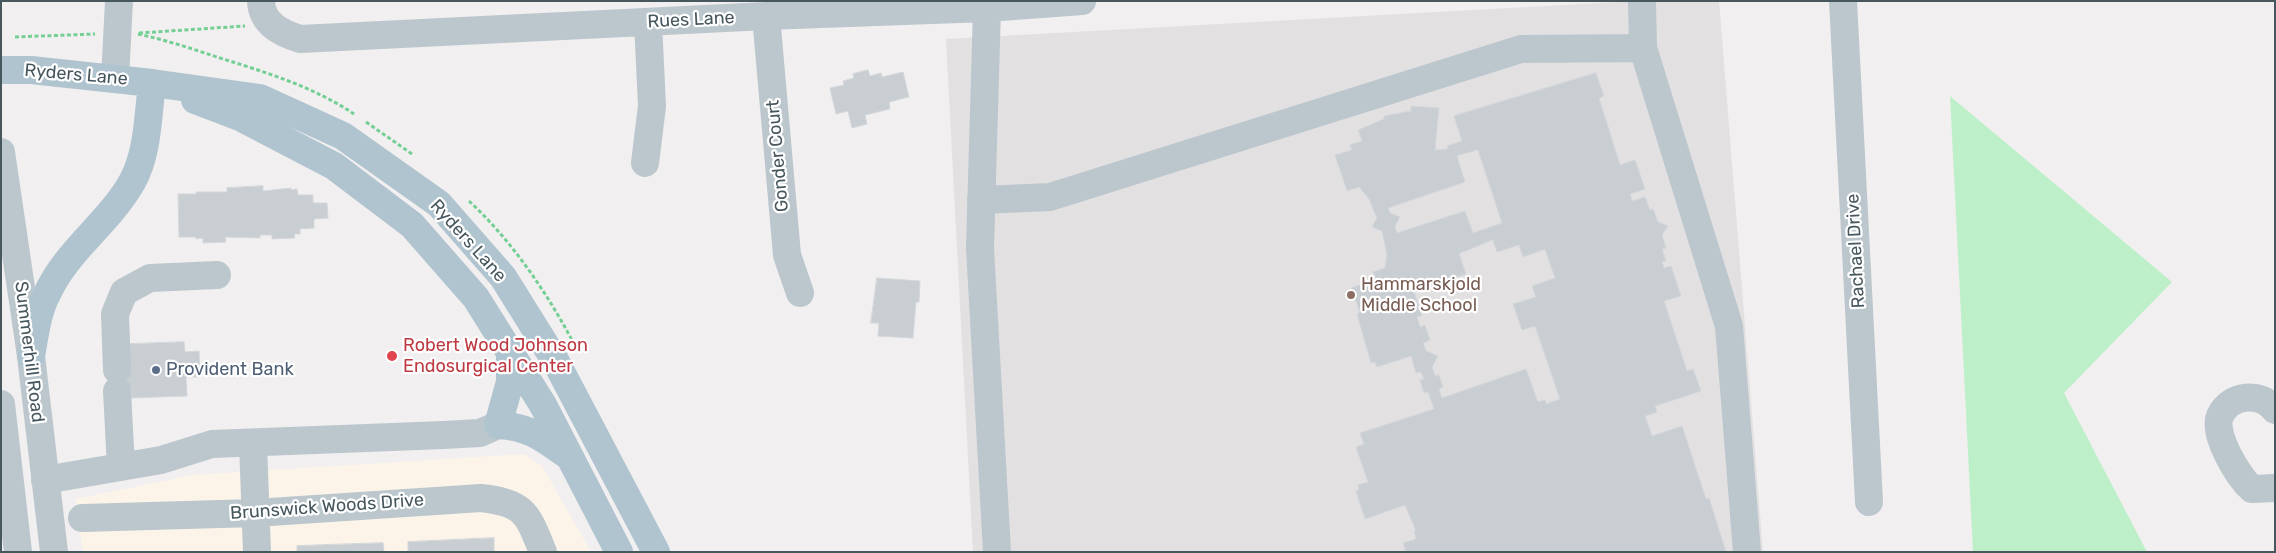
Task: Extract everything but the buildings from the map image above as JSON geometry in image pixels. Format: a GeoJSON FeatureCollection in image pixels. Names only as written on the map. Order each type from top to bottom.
{"type":"FeatureCollection","features":[{"type":"Feature","properties":{"kind":"main road","name":"Ryders Lane"},"geometry":{"type":"LineString","coordinates":[[1,70],[31,70],[152,82],[260,98],[343,136],[439,204],[503,277],[556,362],[656,552]]}},
{"type":"Feature","properties":{"kind":"main road","name":"Ryders Lane"},"geometry":{"type":"LineString","coordinates":[[152,82],[242,118],[342,172],[412,225],[476,298],[543,404],[619,552]]}},
{"type":"Feature","properties":{"kind":"main road"},"geometry":{"type":"LineString","coordinates":[[31,356],[38,316],[47,294],[60,271],[132,182],[143,155],[152,82]]}},
{"type":"Feature","properties":{"kind":"main road"},"geometry":{"type":"LineString","coordinates":[[510,352],[510,382],[498,425],[520,426],[536,434],[570,457]]}},
{"type":"Feature","properties":{"kind":"street"},"geometry":{"type":"LineString","coordinates":[[115,79],[119,1]]}},
{"type":"Feature","properties":{"kind":"street","name":"Rues Lane"},"geometry":{"type":"LineString","coordinates":[[261,1],[265,18],[273,26],[286,34],[300,39],[766,16],[987,8],[1082,1]]}},
{"type":"Feature","properties":{"kind":"street"},"geometry":{"type":"LineString","coordinates":[[1642,1],[1643,48],[1729,326],[1747,552]]}},
{"type":"Feature","properties":{"kind":"street","name":"Rachael Drive"},"geometry":{"type":"LineString","coordinates":[[1843,1],[1869,502]]}},
{"type":"Feature","properties":{"kind":"street"},"geometry":{"type":"LineString","coordinates":[[987,8],[980,248],[997,552]]}},
{"type":"Feature","properties":{"kind":"street","name":"Gonder Court"},"geometry":{"type":"LineString","coordinates":[[766,16],[787,255],[800,293]]}},
{"type":"Feature","properties":{"kind":"street"},"geometry":{"type":"LineString","coordinates":[[645,163],[652,106],[648,22]]}},
{"type":"Feature","properties":{"kind":"street"},"geometry":{"type":"LineString","coordinates":[[981,200],[1050,197],[1521,49],[1643,48]]}},
{"type":"Feature","properties":{"kind":"street","name":"Summerhill Road"},"geometry":{"type":"LineString","coordinates":[[1,152],[31,356],[54,552]]}},
{"type":"Feature","properties":{"kind":"street"},"geometry":{"type":"LineString","coordinates":[[121,467],[115,314],[124,292],[150,278],[217,275]]}},
{"type":"Feature","properties":{"kind":"street"},"geometry":{"type":"LineString","coordinates":[[2275,410],[2269,402],[2250,397],[2239,399],[2226,406],[2219,418],[2220,433],[2235,469],[2243,481],[2252,489],[2275,488]]}},
{"type":"Feature","properties":{"kind":"street","name":"Summerhill Road"},"geometry":{"type":"LineString","coordinates":[[1,404],[12,541]]}},
{"type":"Feature","properties":{"kind":"street"},"geometry":{"type":"LineString","coordinates":[[45,480],[161,460],[212,444],[480,433],[498,425]]}},
{"type":"Feature","properties":{"kind":"street"},"geometry":{"type":"LineString","coordinates":[[243,552],[257,552],[253,443]]}},
{"type":"Feature","properties":{"kind":"street","name":"Brunswick Woods Drive"},"geometry":{"type":"LineString","coordinates":[[82,518],[255,513],[461,498],[494,500],[516,506],[525,514],[543,552]]}},
{"type":"Feature","properties":{"kind":"shaded area","name":"Hammarskjold Middle School"},"geometry":{"type":"Polygon","coordinates":[[[1636,1],[1719,1],[1763,552],[973,552],[946,39],[1636,1]]]}},
{"type":"Feature","properties":{"kind":"shaded area"},"geometry":{"type":"Polygon","coordinates":[[[524,454],[542,466],[591,552],[83,552],[76,499],[194,475],[524,454]]]}},
{"type":"Feature","properties":{"kind":"green space"},"geometry":{"type":"Polygon","coordinates":[[[1950,96],[2172,282],[2064,393],[2147,552],[1973,552],[1950,96]]]}},
{"type":"Feature","properties":{"kind":"place","name":"Hammarskjold Middle School"},"geometry":{"type":"Point","coordinates":[1351,295]}},
{"type":"Feature","properties":{"kind":"place","name":"Robert Wood Johnson Endosurgical Center"},"geometry":{"type":"Point","coordinates":[392,356]}},
{"type":"Feature","properties":{"kind":"place","name":"Provident Bank"},"geometry":{"type":"Point","coordinates":[156,370]}}]}
